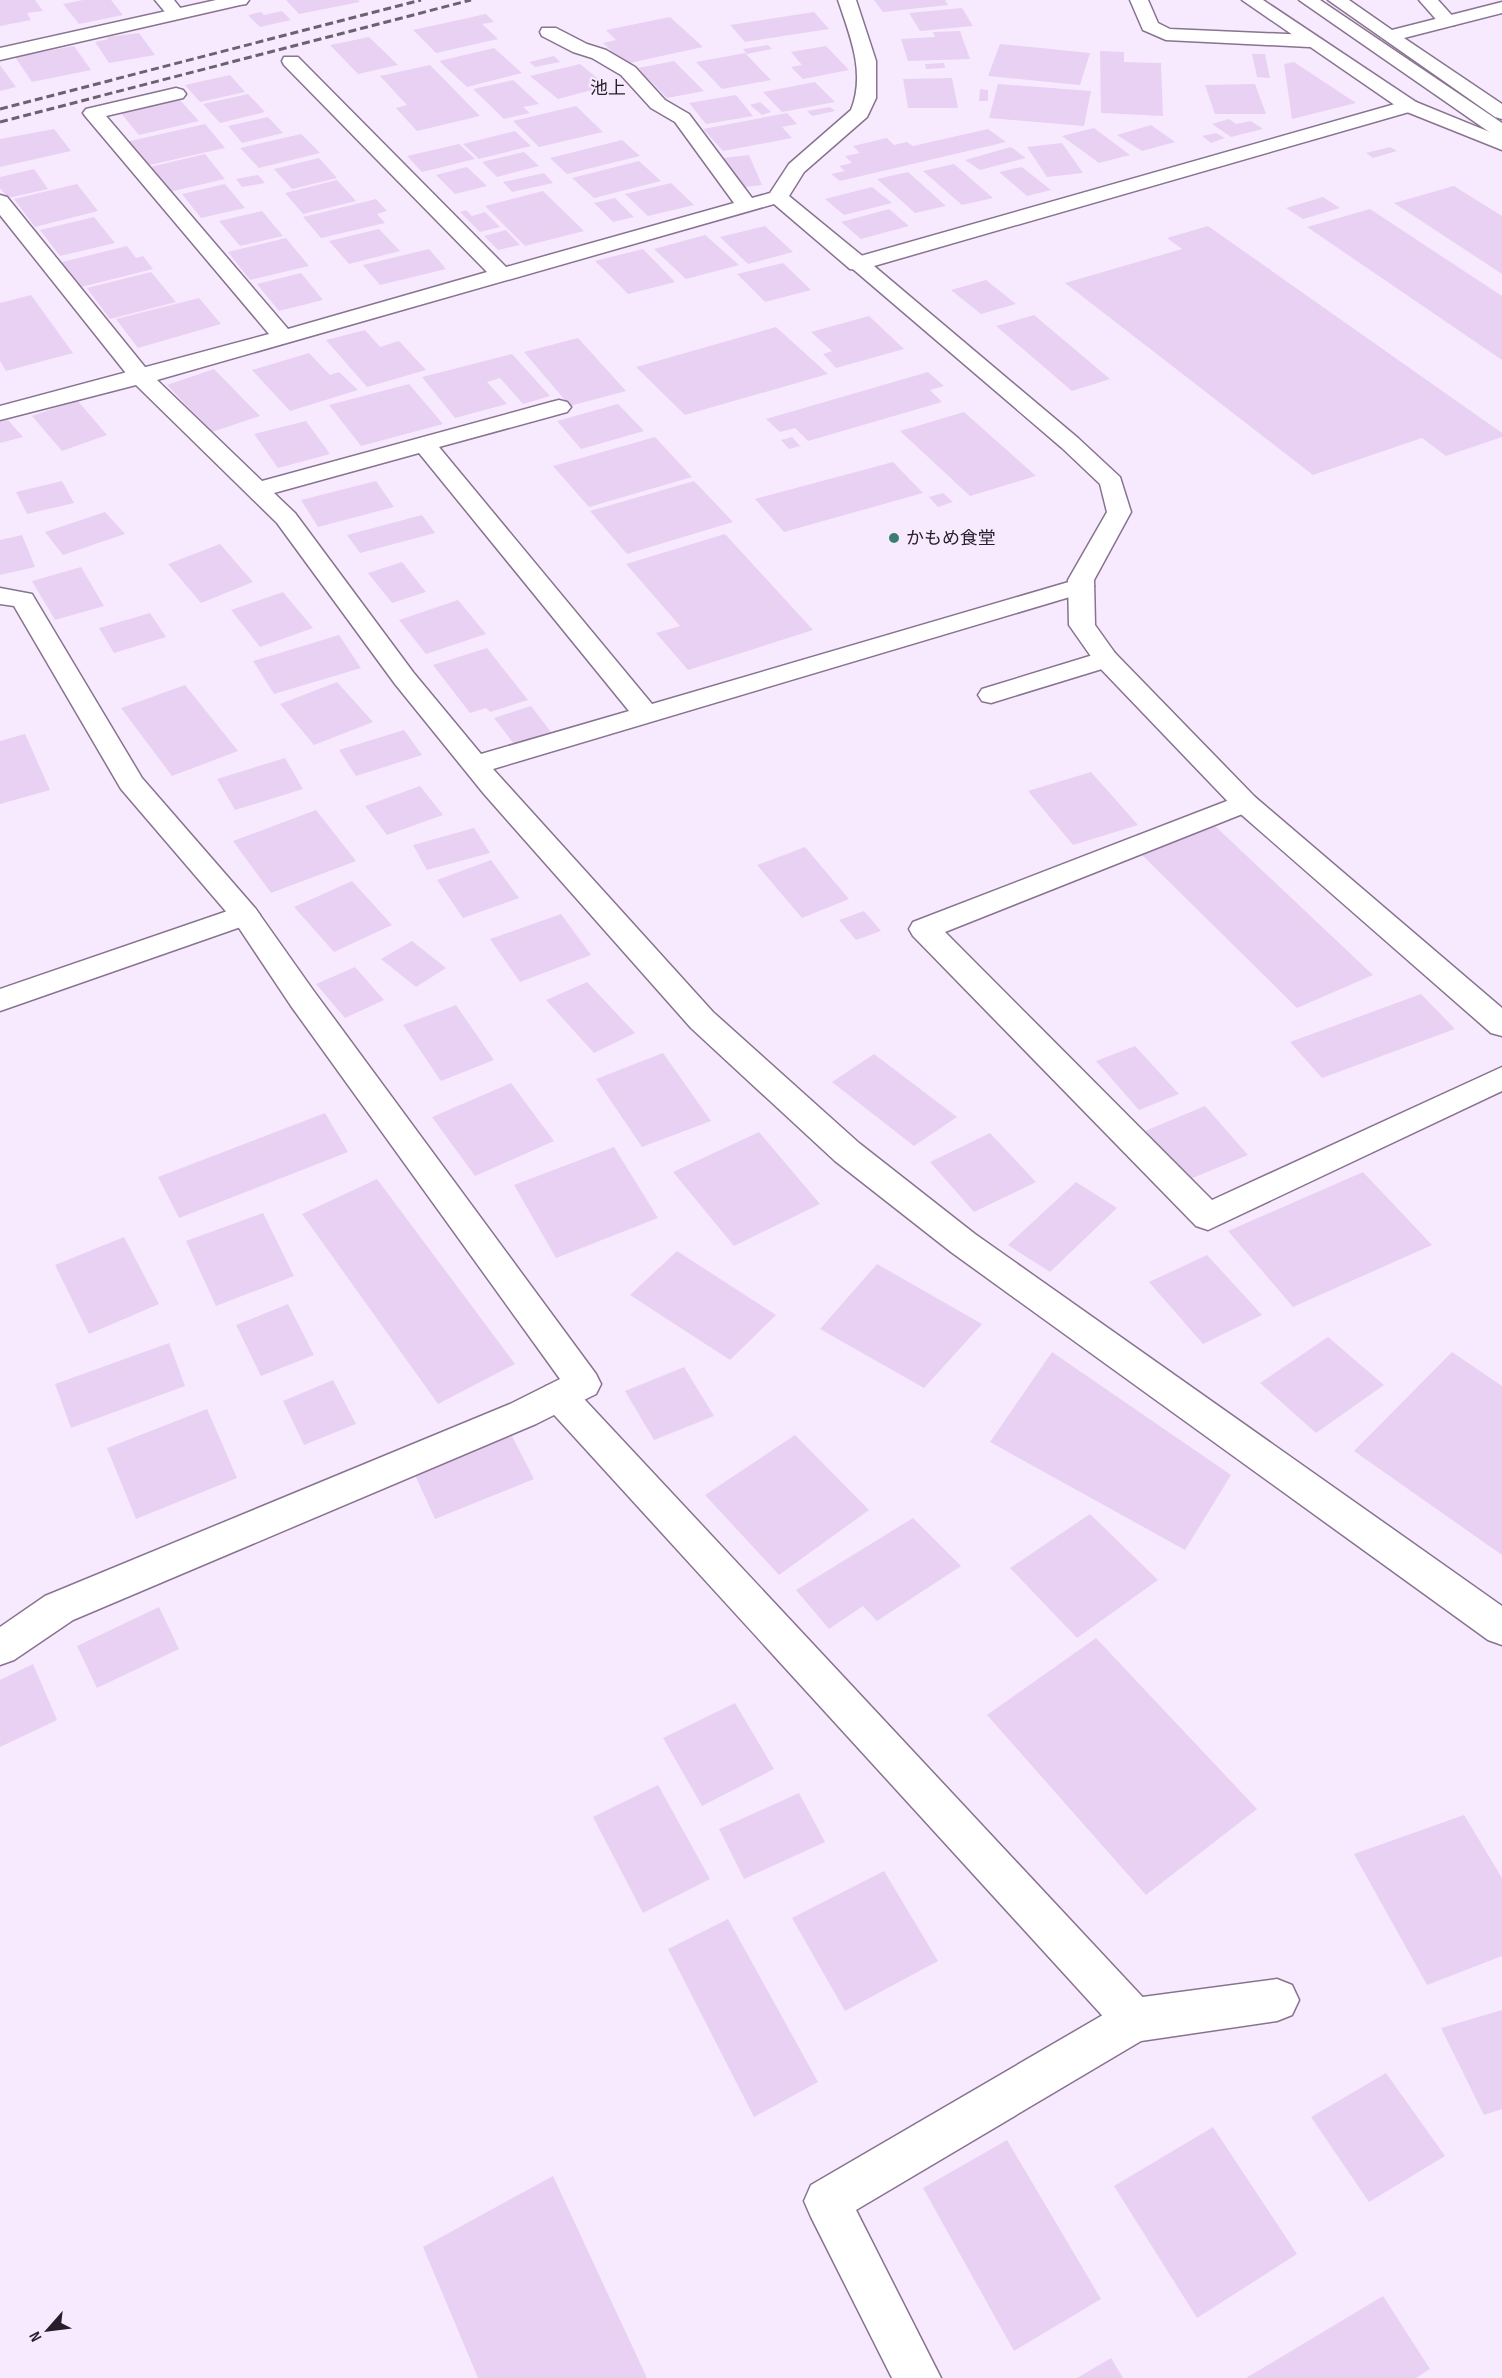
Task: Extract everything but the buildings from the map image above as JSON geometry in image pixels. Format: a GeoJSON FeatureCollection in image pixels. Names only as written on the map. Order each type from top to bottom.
{"type":"FeatureCollection","features":[{"type":"Feature","properties":{"kind":"street"},"geometry":{"type":"LineString","coordinates":[[0,54],[170,7],[240,0]]}},
{"type":"Feature","properties":{"kind":"street"},"geometry":{"type":"LineString","coordinates":[[0,413],[141,377],[778,197],[796,168],[860,113],[866,98],[867,61],[847,0]]}},
{"type":"Feature","properties":{"kind":"street"},"geometry":{"type":"LineString","coordinates":[[1139,0],[1149,26],[1166,34],[1309,41]]}},
{"type":"Feature","properties":{"kind":"street"},"geometry":{"type":"LineString","coordinates":[[1251,0],[1409,106],[1502,144]]}},
{"type":"Feature","properties":{"kind":"street"},"geometry":{"type":"LineString","coordinates":[[1308,0],[1502,132]]}},
{"type":"Feature","properties":{"kind":"street"},"geometry":{"type":"LineString","coordinates":[[1337,0],[1502,113]]}},
{"type":"Feature","properties":{"kind":"street"},"geometry":{"type":"LineString","coordinates":[[1428,0],[1448,21]]}},
{"type":"Feature","properties":{"kind":"street"},"geometry":{"type":"LineString","coordinates":[[1389,36],[1502,7]]}},
{"type":"Feature","properties":{"kind":"street"},"geometry":{"type":"LineString","coordinates":[[549,32],[580,48],[599,54],[628,71],[658,104],[682,118],[747,206]]}},
{"type":"Feature","properties":{"kind":"street"},"geometry":{"type":"LineString","coordinates":[[291,61],[502,275]]}},
{"type":"Feature","properties":{"kind":"street"},"geometry":{"type":"LineString","coordinates":[[176,94],[93,113],[283,337]]}},
{"type":"Feature","properties":{"kind":"street"},"geometry":{"type":"LineString","coordinates":[[858,264],[1409,106]]}},
{"type":"Feature","properties":{"kind":"street"},"geometry":{"type":"LineString","coordinates":[[778,197],[1071,443],[1111,482],[1119,512],[1081,580],[1082,625],[1106,659],[1245,803],[1502,1025]]}},
{"type":"Feature","properties":{"kind":"street"},"geometry":{"type":"LineString","coordinates":[[0,201],[141,377],[286,518],[404,678],[475,765],[702,1020],[847,1152],[963,1243],[1502,1628]]}},
{"type":"Feature","properties":{"kind":"street"},"geometry":{"type":"LineString","coordinates":[[258,490],[559,407]]}},
{"type":"Feature","properties":{"kind":"street"},"geometry":{"type":"LineString","coordinates":[[424,444],[646,714]]}},
{"type":"Feature","properties":{"kind":"street"},"geometry":{"type":"LineString","coordinates":[[475,765],[1081,585]]}},
{"type":"Feature","properties":{"kind":"street"},"geometry":{"type":"LineString","coordinates":[[0,596],[23,599],[131,783],[245,915],[302,998],[583,1384],[59,1608],[0,1648]]}},
{"type":"Feature","properties":{"kind":"street"},"geometry":{"type":"LineString","coordinates":[[991,695],[1106,659]]}},
{"type":"Feature","properties":{"kind":"street"},"geometry":{"type":"LineString","coordinates":[[1245,803],[924,929],[1208,1217],[1502,1078]]}},
{"type":"Feature","properties":{"kind":"street"},"geometry":{"type":"LineString","coordinates":[[0,1000],[245,915]]}},
{"type":"Feature","properties":{"kind":"street"},"geometry":{"type":"LineString","coordinates":[[559,1396],[1135,2020]]}},
{"type":"Feature","properties":{"kind":"street"},"geometry":{"type":"LineString","coordinates":[[917,2378],[827,2201],[1135,2020],[1277,2000]]}},
{"type":"Feature","properties":{"kind":"railway"},"geometry":{"type":"LineString","coordinates":[[0,109],[421,0]]}},
{"type":"Feature","properties":{"kind":"railway"},"geometry":{"type":"LineString","coordinates":[[0,122],[471,0]]}},
{"type":"Feature","properties":{"kind":"place","name":"かもめ食堂"},"geometry":{"type":"Point","coordinates":[894,538]}},
{"type":"Feature","properties":{"kind":"district","name":"池上"},"geometry":{"type":"Point","coordinates":[608,88]}}]}
